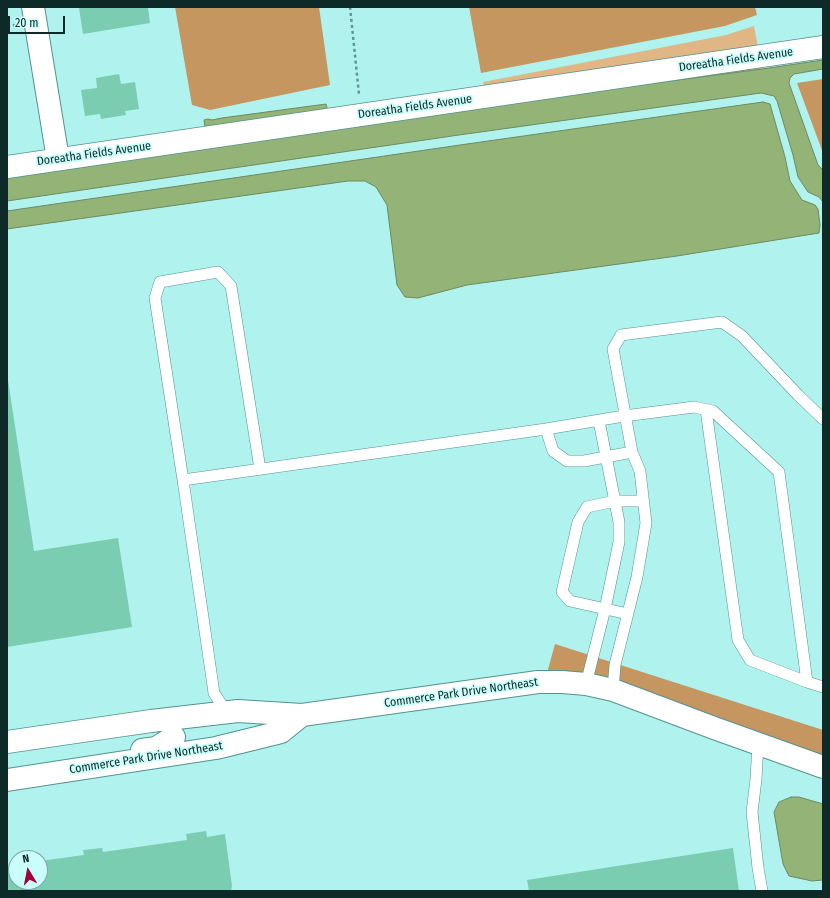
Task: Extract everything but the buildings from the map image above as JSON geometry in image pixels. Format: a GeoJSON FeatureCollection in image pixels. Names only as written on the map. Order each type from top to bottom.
{"type":"FeatureCollection","features":[{"type":"Feature","properties":{"kind":"street"},"geometry":{"type":"LineString","coordinates":[[33,7],[58,159]]}},
{"type":"Feature","properties":{"kind":"street","name":"Doreatha Fields Avenue"},"geometry":{"type":"LineString","coordinates":[[7,167],[823,47]]}},
{"type":"Feature","properties":{"kind":"street","name":"Commerce Park Drive Northeast"},"geometry":{"type":"LineString","coordinates":[[7,780],[46,774],[175,736],[227,713],[238,712],[302,715],[538,682],[586,684],[613,690],[707,726],[823,767]]}},
{"type":"Feature","properties":{"kind":"street","name":"Commerce Park Drive Northeast"},"geometry":{"type":"LineString","coordinates":[[7,742],[151,721],[175,736],[216,748],[281,732],[302,715]]}},
{"type":"Feature","properties":{"kind":"lane"},"geometry":{"type":"LineString","coordinates":[[227,713],[214,693],[155,298],[160,282],[218,272],[231,286],[260,469]]}},
{"type":"Feature","properties":{"kind":"lane"},"geometry":{"type":"LineString","coordinates":[[613,690],[615,665],[637,577],[646,523],[640,471],[632,452],[624,416],[613,349],[621,335],[722,322],[742,336],[823,419]]}},
{"type":"Feature","properties":{"kind":"lane"},"geometry":{"type":"LineString","coordinates":[[183,480],[546,429],[624,416],[694,407],[713,411],[779,472],[807,682]]}},
{"type":"Feature","properties":{"kind":"lane"},"geometry":{"type":"LineString","coordinates":[[706,410],[738,640],[750,660],[823,687]]}},
{"type":"Feature","properties":{"kind":"lane"},"geometry":{"type":"LineString","coordinates":[[586,684],[605,609],[619,542],[619,522],[599,421]]}},
{"type":"Feature","properties":{"kind":"lane"},"geometry":{"type":"LineString","coordinates":[[546,429],[553,451],[567,460],[584,461],[632,452]]}},
{"type":"Feature","properties":{"kind":"lane"},"geometry":{"type":"LineString","coordinates":[[628,614],[570,601],[562,592],[578,522],[588,507],[615,501],[643,501]]}},
{"type":"Feature","properties":{"kind":"lane"},"geometry":{"type":"LineString","coordinates":[[758,744],[752,812],[762,891]]}},
{"type":"Feature","properties":{"kind":"path"},"geometry":{"type":"LineString","coordinates":[[350,7],[359,96]]}},
{"type":"Feature","properties":{"kind":"shaded area"},"geometry":{"type":"Polygon","coordinates":[[[175,7],[319,7],[330,85],[210,110],[192,105],[175,7]]]}},
{"type":"Feature","properties":{"kind":"shaded area"},"geometry":{"type":"Polygon","coordinates":[[[469,7],[755,7],[757,15],[725,26],[481,73],[469,7]]]}},
{"type":"Feature","properties":{"kind":"shaded area"},"geometry":{"type":"Polygon","coordinates":[[[754,26],[762,69],[487,105],[483,82],[726,35],[754,26]]]}},
{"type":"Feature","properties":{"kind":"shaded area"},"geometry":{"type":"Polygon","coordinates":[[[823,60],[823,69],[794,74],[790,78],[789,83],[818,165],[823,170],[823,202],[819,197],[808,192],[798,177],[777,101],[774,96],[761,93],[459,135],[7,201],[7,175],[207,141],[204,120],[208,119],[212,120],[326,104],[332,125],[823,60]]]}},
{"type":"Feature","properties":{"kind":"shaded area"},"geometry":{"type":"Polygon","coordinates":[[[823,79],[823,153],[797,83],[823,79]]]}},
{"type":"Feature","properties":{"kind":"shaded area"},"geometry":{"type":"Polygon","coordinates":[[[763,102],[770,104],[790,181],[802,200],[815,205],[818,209],[820,225],[819,233],[677,256],[467,285],[418,298],[405,297],[397,285],[387,205],[376,187],[365,181],[348,181],[7,229],[7,211],[763,102]]]}},
{"type":"Feature","properties":{"kind":"shaded area"},"geometry":{"type":"Polygon","coordinates":[[[555,644],[823,730],[823,769],[547,673],[555,644]]]}},
{"type":"Feature","properties":{"kind":"shaded area"},"geometry":{"type":"Polygon","coordinates":[[[791,797],[799,797],[823,804],[823,880],[812,881],[789,876],[783,864],[774,812],[779,802],[791,797]]]}}]}
